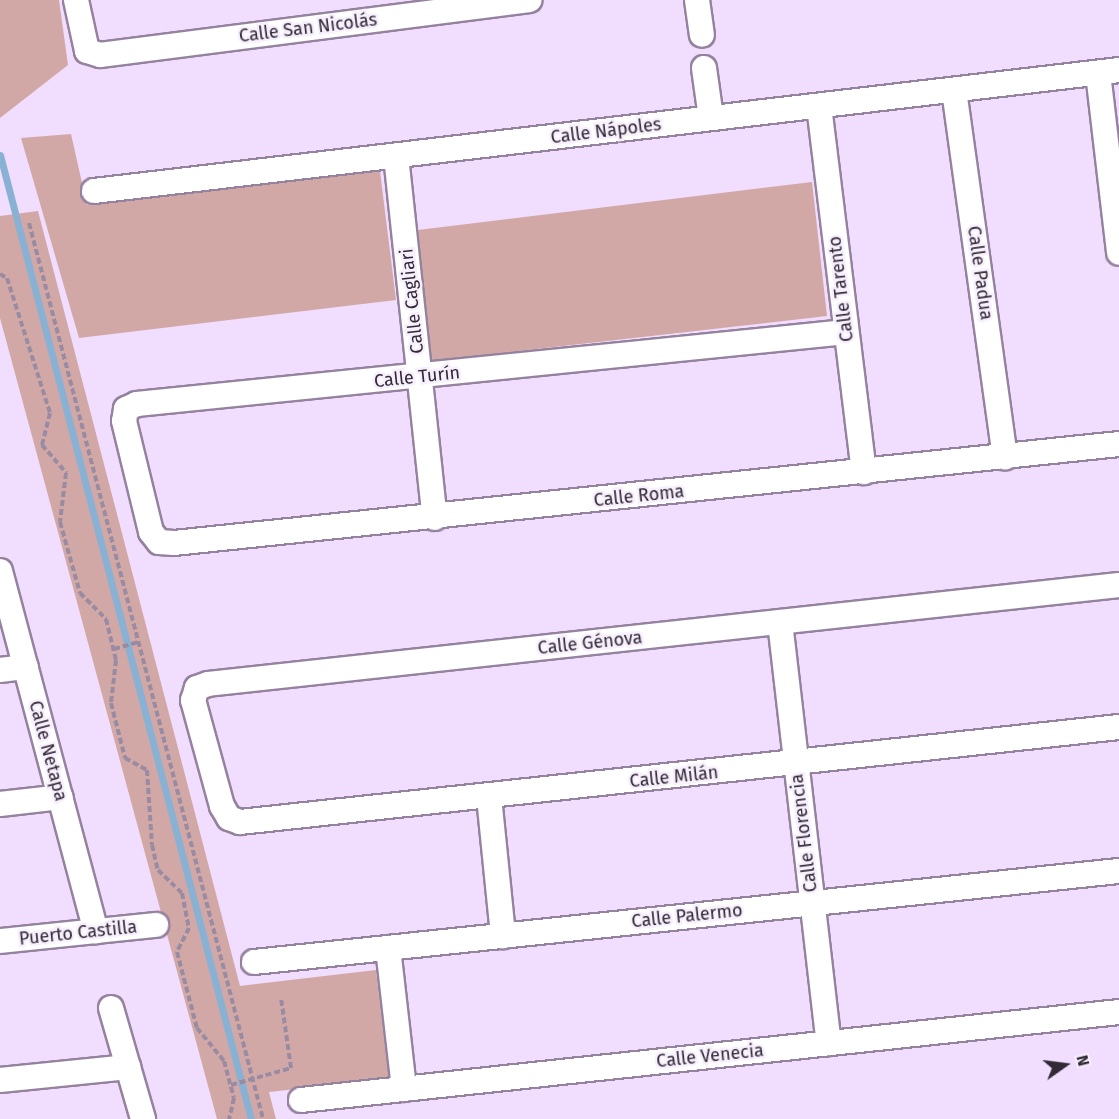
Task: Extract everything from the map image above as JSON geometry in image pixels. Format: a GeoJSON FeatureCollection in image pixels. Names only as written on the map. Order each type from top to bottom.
{"type":"FeatureCollection","features":[{"type":"Feature","properties":{"kind":"street","name":"Calle San Nicolás"},"geometry":{"type":"LineString","coordinates":[[76,0],[87,51],[100,55],[529,0]]}},
{"type":"Feature","properties":{"kind":"street"},"geometry":{"type":"LineString","coordinates":[[697,0],[702,35]]}},
{"type":"Feature","properties":{"kind":"street"},"geometry":{"type":"LineString","coordinates":[[704,68],[711,118]]}},
{"type":"Feature","properties":{"kind":"street"},"geometry":{"type":"LineString","coordinates":[[1109,72],[1119,253]]}},
{"type":"Feature","properties":{"kind":"street","name":"Calle Nápoles"},"geometry":{"type":"LineString","coordinates":[[94,191],[1109,72]]}},
{"type":"Feature","properties":{"kind":"street","name":"Calle Padua"},"geometry":{"type":"LineString","coordinates":[[954,90],[1005,457]]}},
{"type":"Feature","properties":{"kind":"street","name":"Calle Tarento"},"geometry":{"type":"LineString","coordinates":[[819,106],[864,472]]}},
{"type":"Feature","properties":{"kind":"street","name":"Calle Cagliari"},"geometry":{"type":"LineString","coordinates":[[396,156],[435,518]]}},
{"type":"Feature","properties":{"kind":"street","name":"Calle Turín"},"geometry":{"type":"LineString","coordinates":[[159,542],[151,532],[124,421],[126,409],[137,404],[846,332]]}},
{"type":"Feature","properties":{"kind":"street","name":"Calle Roma"},"geometry":{"type":"LineString","coordinates":[[159,542],[435,518],[1119,444]]}},
{"type":"Feature","properties":{"kind":"street","name":"Calle Netapa"},"geometry":{"type":"LineString","coordinates":[[0,571],[96,931]]}},
{"type":"Feature","properties":{"kind":"street","name":"Calle Génova"},"geometry":{"type":"LineString","coordinates":[[229,818],[193,700],[197,688],[208,684],[1119,585]]}},
{"type":"Feature","properties":{"kind":"street","name":"Calle Florencia"},"geometry":{"type":"LineString","coordinates":[[780,622],[829,1043]]}},
{"type":"Feature","properties":{"kind":"street"},"geometry":{"type":"LineString","coordinates":[[0,670],[26,667]]}},
{"type":"Feature","properties":{"kind":"street","name":"Calle Milán"},"geometry":{"type":"LineString","coordinates":[[229,818],[240,822],[489,797],[1119,727]]}},
{"type":"Feature","properties":{"kind":"street"},"geometry":{"type":"LineString","coordinates":[[0,804],[61,797]]}},
{"type":"Feature","properties":{"kind":"street"},"geometry":{"type":"LineString","coordinates":[[489,797],[503,936]]}},
{"type":"Feature","properties":{"kind":"street","name":"Calle Palermo"},"geometry":{"type":"LineString","coordinates":[[254,962],[1119,871]]}},
{"type":"Feature","properties":{"kind":"street","name":"Puerto Castilla"},"geometry":{"type":"LineString","coordinates":[[0,941],[156,925]]}},
{"type":"Feature","properties":{"kind":"street"},"geometry":{"type":"LineString","coordinates":[[388,948],[404,1089]]}},
{"type":"Feature","properties":{"kind":"street"},"geometry":{"type":"LineString","coordinates":[[111,1008],[143,1119]]}},
{"type":"Feature","properties":{"kind":"street","name":"Calle Venecia"},"geometry":{"type":"LineString","coordinates":[[301,1100],[1119,1012]]}},
{"type":"Feature","properties":{"kind":"street"},"geometry":{"type":"LineString","coordinates":[[0,1080],[128,1067]]}},
{"type":"Feature","properties":{"kind":"path"},"geometry":{"type":"LineString","coordinates":[[29,223],[263,1119]]}},
{"type":"Feature","properties":{"kind":"path"},"geometry":{"type":"LineString","coordinates":[[0,274],[7,278],[50,414],[42,445],[66,473],[60,522],[80,593],[106,618],[114,648],[117,660],[111,703],[125,758],[147,770],[152,845],[158,870],[182,892],[189,928],[177,952],[197,1028],[224,1061],[232,1085],[234,1098],[229,1119]]}},
{"type":"Feature","properties":{"kind":"path"},"geometry":{"type":"LineString","coordinates":[[114,648],[138,643]]}},
{"type":"Feature","properties":{"kind":"path"},"geometry":{"type":"LineString","coordinates":[[232,1085],[291,1068],[281,998]]}},
{"type":"Feature","properties":{"kind":"shaded area"},"geometry":{"type":"Polygon","coordinates":[[[0,0],[59,0],[68,65],[0,118],[0,0]]]}},
{"type":"Feature","properties":{"kind":"shaded area"},"geometry":{"type":"Polygon","coordinates":[[[71,134],[87,205],[380,171],[396,300],[79,338],[21,138],[71,134]]]}},
{"type":"Feature","properties":{"kind":"shaded area"},"geometry":{"type":"Polygon","coordinates":[[[812,182],[827,316],[431,361],[418,230],[812,182]]]}},
{"type":"Feature","properties":{"kind":"shaded area"},"geometry":{"type":"Polygon","coordinates":[[[38,211],[240,986],[376,970],[389,1079],[269,1092],[276,1119],[217,1119],[0,318],[0,216],[38,211]]]}},
{"type":"Feature","properties":{"kind":"waterway"},"geometry":{"type":"LineString","coordinates":[[0,155],[251,1119]]}}]}
